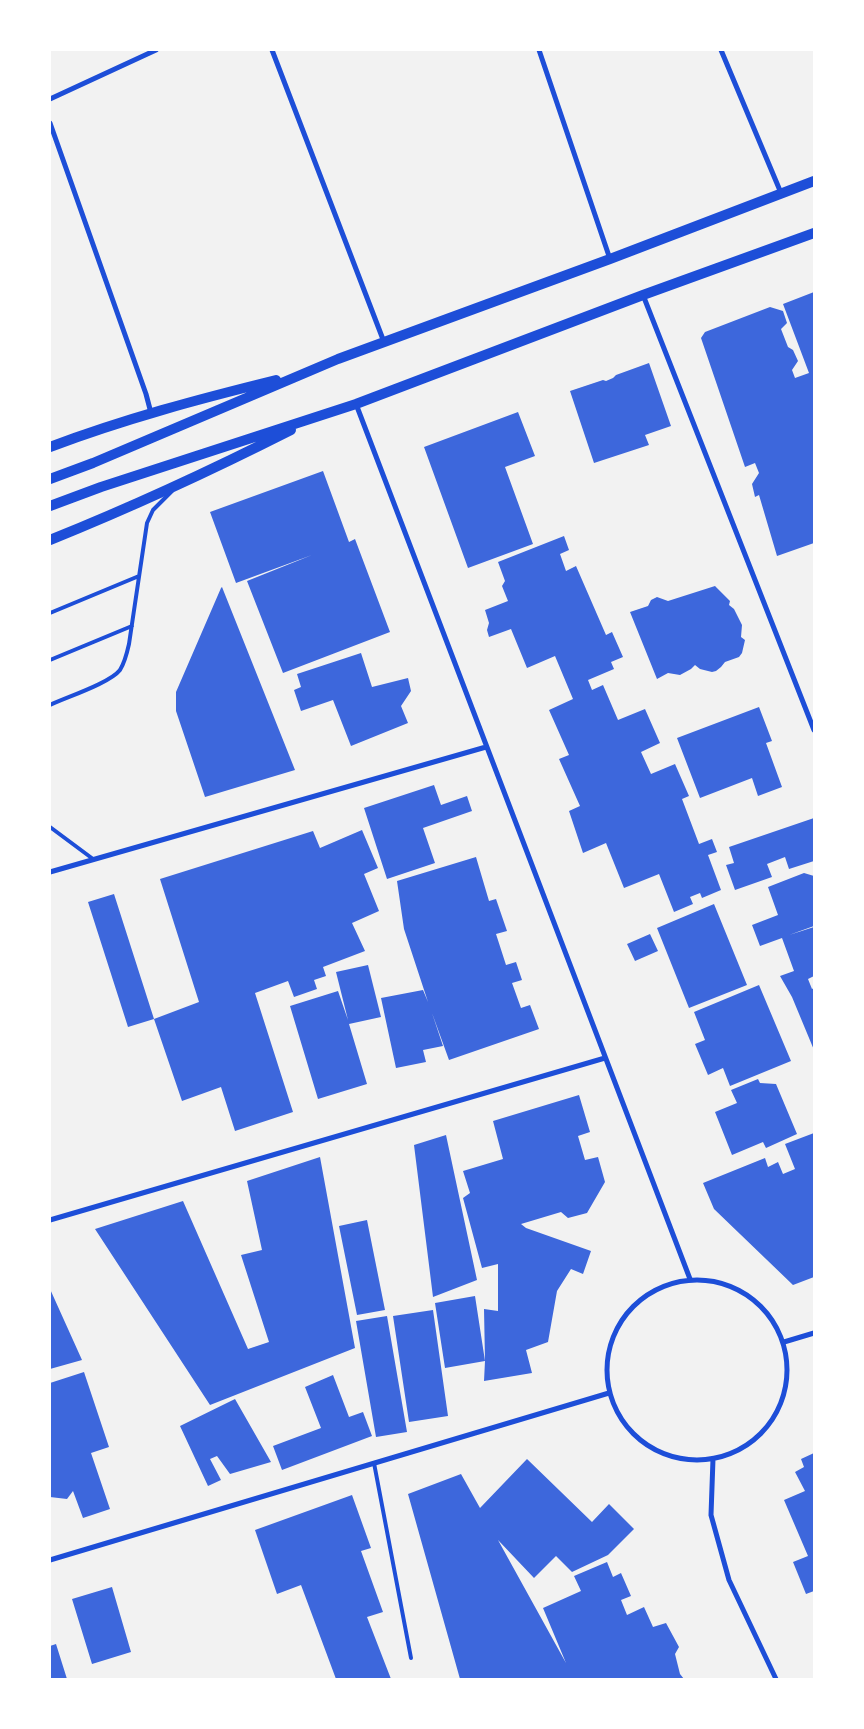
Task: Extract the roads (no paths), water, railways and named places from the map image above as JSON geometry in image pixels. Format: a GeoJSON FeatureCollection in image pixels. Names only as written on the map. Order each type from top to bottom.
{"type":"FeatureCollection","features":[{"type":"Feature","properties":{"kind":"main road"},"geometry":{"type":"LineString","coordinates":[[50,479],[93,463],[384,342],[610,259],[814,181]]}},
{"type":"Feature","properties":{"kind":"main road"},"geometry":{"type":"LineString","coordinates":[[50,506],[101,487],[356,404],[643,295],[814,233]]}},
{"type":"Feature","properties":{"kind":"main road"},"geometry":{"type":"LineString","coordinates":[[50,447],[87,432],[194,400],[306,373]]}},
{"type":"Feature","properties":{"kind":"main road"},"geometry":{"type":"LineString","coordinates":[[50,540],[178,484],[323,414]]}},
{"type":"Feature","properties":{"kind":"street"},"geometry":{"type":"LineString","coordinates":[[50,99],[156,50]]}},
{"type":"Feature","properties":{"kind":"street"},"geometry":{"type":"LineString","coordinates":[[272,50],[384,342]]}},
{"type":"Feature","properties":{"kind":"street"},"geometry":{"type":"LineString","coordinates":[[539,50],[610,259]]}},
{"type":"Feature","properties":{"kind":"street"},"geometry":{"type":"LineString","coordinates":[[720,50],[781,193]]}},
{"type":"Feature","properties":{"kind":"street"},"geometry":{"type":"LineString","coordinates":[[50,123],[146,394],[151,413]]}},
{"type":"Feature","properties":{"kind":"street"},"geometry":{"type":"LineString","coordinates":[[643,295],[814,730]]}},
{"type":"Feature","properties":{"kind":"street"},"geometry":{"type":"LineString","coordinates":[[356,404],[690,1279]]}},
{"type":"Feature","properties":{"kind":"street"},"geometry":{"type":"LineString","coordinates":[[50,872],[486,747]]}},
{"type":"Feature","properties":{"kind":"street"},"geometry":{"type":"LineString","coordinates":[[50,1220],[605,1058]]}},
{"type":"Feature","properties":{"kind":"street"},"geometry":{"type":"LineString","coordinates":[[690,1279],[720,1281],[748,1294],[770,1315],[784,1342],[788,1373],[781,1403],[765,1430],[742,1449],[713,1459],[686,1460],[660,1453],[637,1438],[620,1418],[609,1393],[606,1361],[615,1330],[633,1305],[659,1287],[690,1279]]}},
{"type":"Feature","properties":{"kind":"street"},"geometry":{"type":"LineString","coordinates":[[784,1342],[814,1333]]}},
{"type":"Feature","properties":{"kind":"street"},"geometry":{"type":"LineString","coordinates":[[50,1560],[609,1393]]}},
{"type":"Feature","properties":{"kind":"street"},"geometry":{"type":"LineString","coordinates":[[713,1459],[711,1515],[730,1580],[776,1679]]}},
{"type":"Feature","properties":{"kind":"lane"},"geometry":{"type":"LineString","coordinates":[[50,705],[112,678],[120,670],[126,658],[132,626],[147,523],[153,510],[178,484]]}},
{"type":"Feature","properties":{"kind":"lane"},"geometry":{"type":"LineString","coordinates":[[50,613],[140,576]]}},
{"type":"Feature","properties":{"kind":"lane"},"geometry":{"type":"LineString","coordinates":[[50,660],[132,626]]}},
{"type":"Feature","properties":{"kind":"lane"},"geometry":{"type":"LineString","coordinates":[[50,826],[93,859]]}},
{"type":"Feature","properties":{"kind":"lane"},"geometry":{"type":"LineString","coordinates":[[374,1463],[411,1658]]}}]}
